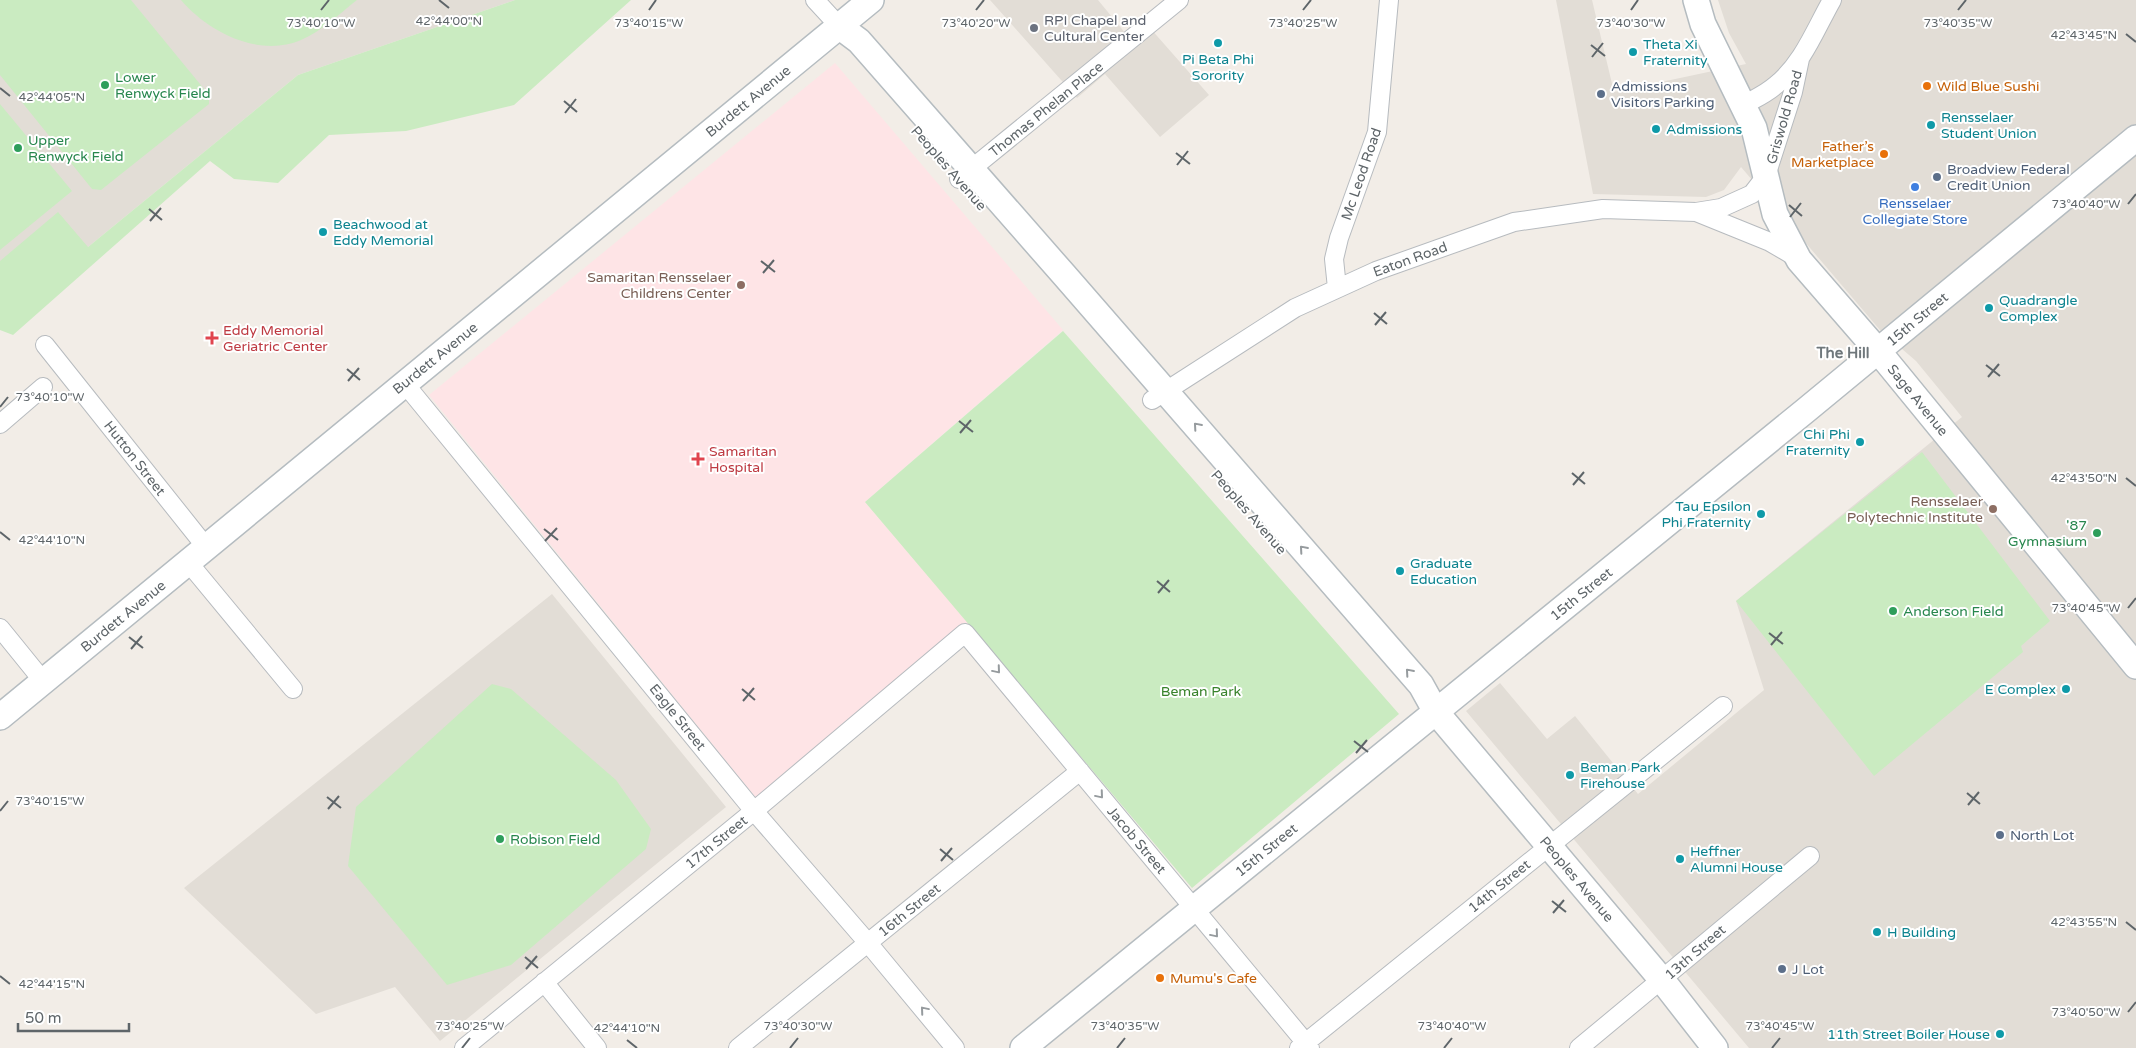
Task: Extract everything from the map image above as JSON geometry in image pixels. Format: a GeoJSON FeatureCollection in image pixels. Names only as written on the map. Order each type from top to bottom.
{"type":"FeatureCollection","features":[{"type":"Feature","properties":{"kind":"street","name":"Peoples Avenue"},"geometry":{"type":"LineString","coordinates":[[815,0],[839,26],[859,41],[965,175],[1159,395],[1421,685],[1436,712],[1662,980],[1715,1048]]}},
{"type":"Feature","properties":{"kind":"street","name":"Burdett Avenue"},"geometry":{"type":"LineString","coordinates":[[0,717],[871,0]]}},
{"type":"Feature","properties":{"kind":"street","name":"Thomas Phelan Place"},"geometry":{"type":"LineString","coordinates":[[965,175],[1179,0]]}},
{"type":"Feature","properties":{"kind":"street","name":"Mc Leod Road"},"geometry":{"type":"LineString","coordinates":[[1337,288],[1334,259],[1339,238],[1377,132],[1390,0]]}},
{"type":"Feature","properties":{"kind":"street","name":"Sage Avenue"},"geometry":{"type":"LineString","coordinates":[[1696,0],[1703,24],[1754,128],[1775,214],[1799,260],[1878,351],[2136,666]]}},
{"type":"Feature","properties":{"kind":"street","name":"Griswold Road"},"geometry":{"type":"LineString","coordinates":[[1742,106],[1775,86],[1800,59],[1832,0]]}},
{"type":"Feature","properties":{"kind":"street","name":"Griswold Road"},"geometry":{"type":"LineString","coordinates":[[1766,176],[1793,92],[1800,59]]}},
{"type":"Feature","properties":{"kind":"street","name":"15th Street"},"geometry":{"type":"LineString","coordinates":[[1023,1048],[1878,351],[2136,138]]}},
{"type":"Feature","properties":{"kind":"street","name":"Eaton Road"},"geometry":{"type":"LineString","coordinates":[[1159,395],[1295,308],[1376,271],[1514,222],[1603,209],[1696,212],[1721,208],[1752,194],[1766,176]]}},
{"type":"Feature","properties":{"kind":"street","name":"Eaton Road"},"geometry":{"type":"LineString","coordinates":[[1696,212],[1770,242],[1799,260]]}},
{"type":"Feature","properties":{"kind":"street","name":"Hutton Street"},"geometry":{"type":"LineString","coordinates":[[45,345],[293,689]]}},
{"type":"Feature","properties":{"kind":"street","name":"Eagle Street"},"geometry":{"type":"LineString","coordinates":[[405,384],[754,811],[868,943],[955,1048]]}},
{"type":"Feature","properties":{"kind":"street"},"geometry":{"type":"LineString","coordinates":[[0,424],[44,387]]}},
{"type":"Feature","properties":{"kind":"street"},"geometry":{"type":"LineString","coordinates":[[0,628],[43,681]]}},
{"type":"Feature","properties":{"kind":"street","name":"17th Street"},"geometry":{"type":"LineString","coordinates":[[464,1048],[754,811],[965,633]]}},
{"type":"Feature","properties":{"kind":"street","name":"Jacob Street"},"geometry":{"type":"LineString","coordinates":[[965,633],[1305,1046]]}},
{"type":"Feature","properties":{"kind":"street","name":"14th Street"},"geometry":{"type":"LineString","coordinates":[[1305,1046],[1723,706]]}},
{"type":"Feature","properties":{"kind":"street","name":"16th Street"},"geometry":{"type":"LineString","coordinates":[[738,1048],[1080,771]]}},
{"type":"Feature","properties":{"kind":"street","name":"13th Street"},"geometry":{"type":"LineString","coordinates":[[1579,1048],[1810,856]]}},
{"type":"Feature","properties":{"kind":"street"},"geometry":{"type":"LineString","coordinates":[[544,982],[598,1048]]}},
{"type":"Feature","properties":{"kind":"shaded area"},"geometry":{"type":"Polygon","coordinates":[[[0,0],[515,0],[298,75],[88,247],[0,261],[0,0]]]}},
{"type":"Feature","properties":{"kind":"shaded area"},"geometry":{"type":"Polygon","coordinates":[[[990,0],[1098,0],[1126,34],[1143,20],[1209,95],[1160,137],[1105,74],[1077,98],[990,0]]]}},
{"type":"Feature","properties":{"kind":"shaded area","name":"Rensselaer Polytechnic Institute"},"geometry":{"type":"Polygon","coordinates":[[[1556,0],[1592,0],[1614,92],[1746,64],[1729,33],[1718,0],[2136,0],[2136,1048],[1749,1048],[1466,711],[1500,683],[1547,739],[1575,716],[1638,794],[1764,690],[1736,601],[1962,417],[1916,361],[1880,330],[1741,167],[1724,190],[1706,197],[1593,194],[1556,0]]]}},
{"type":"Feature","properties":{"kind":"shaded area","name":"Samaritan Hospital"},"geometry":{"type":"Polygon","coordinates":[[[835,63],[1063,330],[865,502],[975,631],[765,809],[429,395],[835,63]]]}},
{"type":"Feature","properties":{"kind":"shaded area"},"geometry":{"type":"Polygon","coordinates":[[[552,594],[726,807],[440,1041],[395,987],[316,1014],[184,888],[552,594]]]}},
{"type":"Feature","properties":{"kind":"green space","name":"Lower Renwyck Field"},"geometry":{"type":"Polygon","coordinates":[[[0,0],[131,0],[209,95],[209,104],[101,190],[92,189],[0,75],[0,0]]]}},
{"type":"Feature","properties":{"kind":"green space"},"geometry":{"type":"Polygon","coordinates":[[[181,0],[357,0],[309,36],[285,45],[268,46],[235,39],[205,22],[181,0]]]}},
{"type":"Feature","properties":{"kind":"green space"},"geometry":{"type":"Polygon","coordinates":[[[515,0],[631,0],[514,105],[406,131],[329,135],[278,183],[234,179],[210,161],[13,335],[0,330],[0,261],[58,212],[88,247],[298,75],[515,0]]]}},
{"type":"Feature","properties":{"kind":"green space","name":"Upper Renwyck Field"},"geometry":{"type":"Polygon","coordinates":[[[0,104],[72,191],[0,250],[0,104]]]}},
{"type":"Feature","properties":{"kind":"green space","name":"Beman Park"},"geometry":{"type":"Polygon","coordinates":[[[1063,331],[1399,714],[1192,888],[865,502],[1063,331]]]}},
{"type":"Feature","properties":{"kind":"green space","name":"Anderson Field"},"geometry":{"type":"Polygon","coordinates":[[[1922,452],[2050,621],[2021,646],[2023,652],[1874,776],[1736,601],[1922,452]]]}},
{"type":"Feature","properties":{"kind":"green space","name":"Robison Field"},"geometry":{"type":"Polygon","coordinates":[[[492,684],[511,689],[616,780],[651,829],[646,849],[511,965],[447,985],[348,866],[356,807],[492,684]]]}},
{"type":"Feature","properties":{"kind":"place","name":"RPI Chapel and Cultural Center"},"geometry":{"type":"Point","coordinates":[1034,28]}},
{"type":"Feature","properties":{"kind":"place","name":"Pi Beta Phi Sorority"},"geometry":{"type":"Point","coordinates":[1218,43]}},
{"type":"Feature","properties":{"kind":"place","name":"Theta Xi Fraternity"},"geometry":{"type":"Point","coordinates":[1633,52]}},
{"type":"Feature","properties":{"kind":"place","name":"Lower Renwyck Field"},"geometry":{"type":"Point","coordinates":[105,85]}},
{"type":"Feature","properties":{"kind":"place","name":"Wild Blue Sushi"},"geometry":{"type":"Point","coordinates":[1927,86]}},
{"type":"Feature","properties":{"kind":"place","name":"Admissions Visitors Parking"},"geometry":{"type":"Point","coordinates":[1601,94]}},
{"type":"Feature","properties":{"kind":"place","name":"Rensselaer Student Union"},"geometry":{"type":"Point","coordinates":[1931,125]}},
{"type":"Feature","properties":{"kind":"place","name":"Admissions"},"geometry":{"type":"Point","coordinates":[1656,129]}},
{"type":"Feature","properties":{"kind":"place","name":"Upper Renwyck Field"},"geometry":{"type":"Point","coordinates":[18,148]}},
{"type":"Feature","properties":{"kind":"place","name":"Father’s Marketplace"},"geometry":{"type":"Point","coordinates":[1884,154]}},
{"type":"Feature","properties":{"kind":"place","name":"Broadview Federal Credit Union"},"geometry":{"type":"Point","coordinates":[1937,177]}},
{"type":"Feature","properties":{"kind":"place","name":"Rensselaer Collegiate Store"},"geometry":{"type":"Point","coordinates":[1915,187]}},
{"type":"Feature","properties":{"kind":"place","name":"Beachwood at Eddy Memorial"},"geometry":{"type":"Point","coordinates":[323,232]}},
{"type":"Feature","properties":{"kind":"place","name":"Samaritan Rensselaer Childrens Center"},"geometry":{"type":"Point","coordinates":[741,285]}},
{"type":"Feature","properties":{"kind":"place","name":"Quadrangle Complex"},"geometry":{"type":"Point","coordinates":[1989,308]}},
{"type":"Feature","properties":{"kind":"place","name":"Eddy Memorial Geriatric Center"},"geometry":{"type":"Point","coordinates":[212,338]}},
{"type":"Feature","properties":{"kind":"place","name":"Chi Phi Fraternity"},"geometry":{"type":"Point","coordinates":[1860,442]}},
{"type":"Feature","properties":{"kind":"place","name":"Samaritan Hospital"},"geometry":{"type":"Point","coordinates":[698,459]}},
{"type":"Feature","properties":{"kind":"place","name":"Rensselaer Polytechnic Institute"},"geometry":{"type":"Point","coordinates":[1993,509]}},
{"type":"Feature","properties":{"kind":"place","name":"Tau Epsilon Phi Fraternity"},"geometry":{"type":"Point","coordinates":[1761,514]}},
{"type":"Feature","properties":{"kind":"place","name":"'87 Gymnasium"},"geometry":{"type":"Point","coordinates":[2097,533]}},
{"type":"Feature","properties":{"kind":"place","name":"Graduate Education"},"geometry":{"type":"Point","coordinates":[1400,571]}},
{"type":"Feature","properties":{"kind":"place","name":"Anderson Field"},"geometry":{"type":"Point","coordinates":[1893,611]}},
{"type":"Feature","properties":{"kind":"place","name":"E Complex"},"geometry":{"type":"Point","coordinates":[2066,689]}},
{"type":"Feature","properties":{"kind":"place","name":"Beman Park Firehouse"},"geometry":{"type":"Point","coordinates":[1570,775]}},
{"type":"Feature","properties":{"kind":"place","name":"North Lot"},"geometry":{"type":"Point","coordinates":[2000,835]}},
{"type":"Feature","properties":{"kind":"place","name":"Robison Field"},"geometry":{"type":"Point","coordinates":[500,839]}},
{"type":"Feature","properties":{"kind":"place","name":"Heffner Alumni House"},"geometry":{"type":"Point","coordinates":[1680,859]}},
{"type":"Feature","properties":{"kind":"place","name":"H Building"},"geometry":{"type":"Point","coordinates":[1877,932]}},
{"type":"Feature","properties":{"kind":"place","name":"J Lot"},"geometry":{"type":"Point","coordinates":[1782,969]}},
{"type":"Feature","properties":{"kind":"place","name":"Mumu's Cafe"},"geometry":{"type":"Point","coordinates":[1160,978]}},
{"type":"Feature","properties":{"kind":"place","name":"11th Street Boiler House"},"geometry":{"type":"Point","coordinates":[2000,1034]}},
{"type":"Feature","properties":{"kind":"district","name":"The Hill"},"geometry":{"type":"Point","coordinates":[1843,353]}}]}
